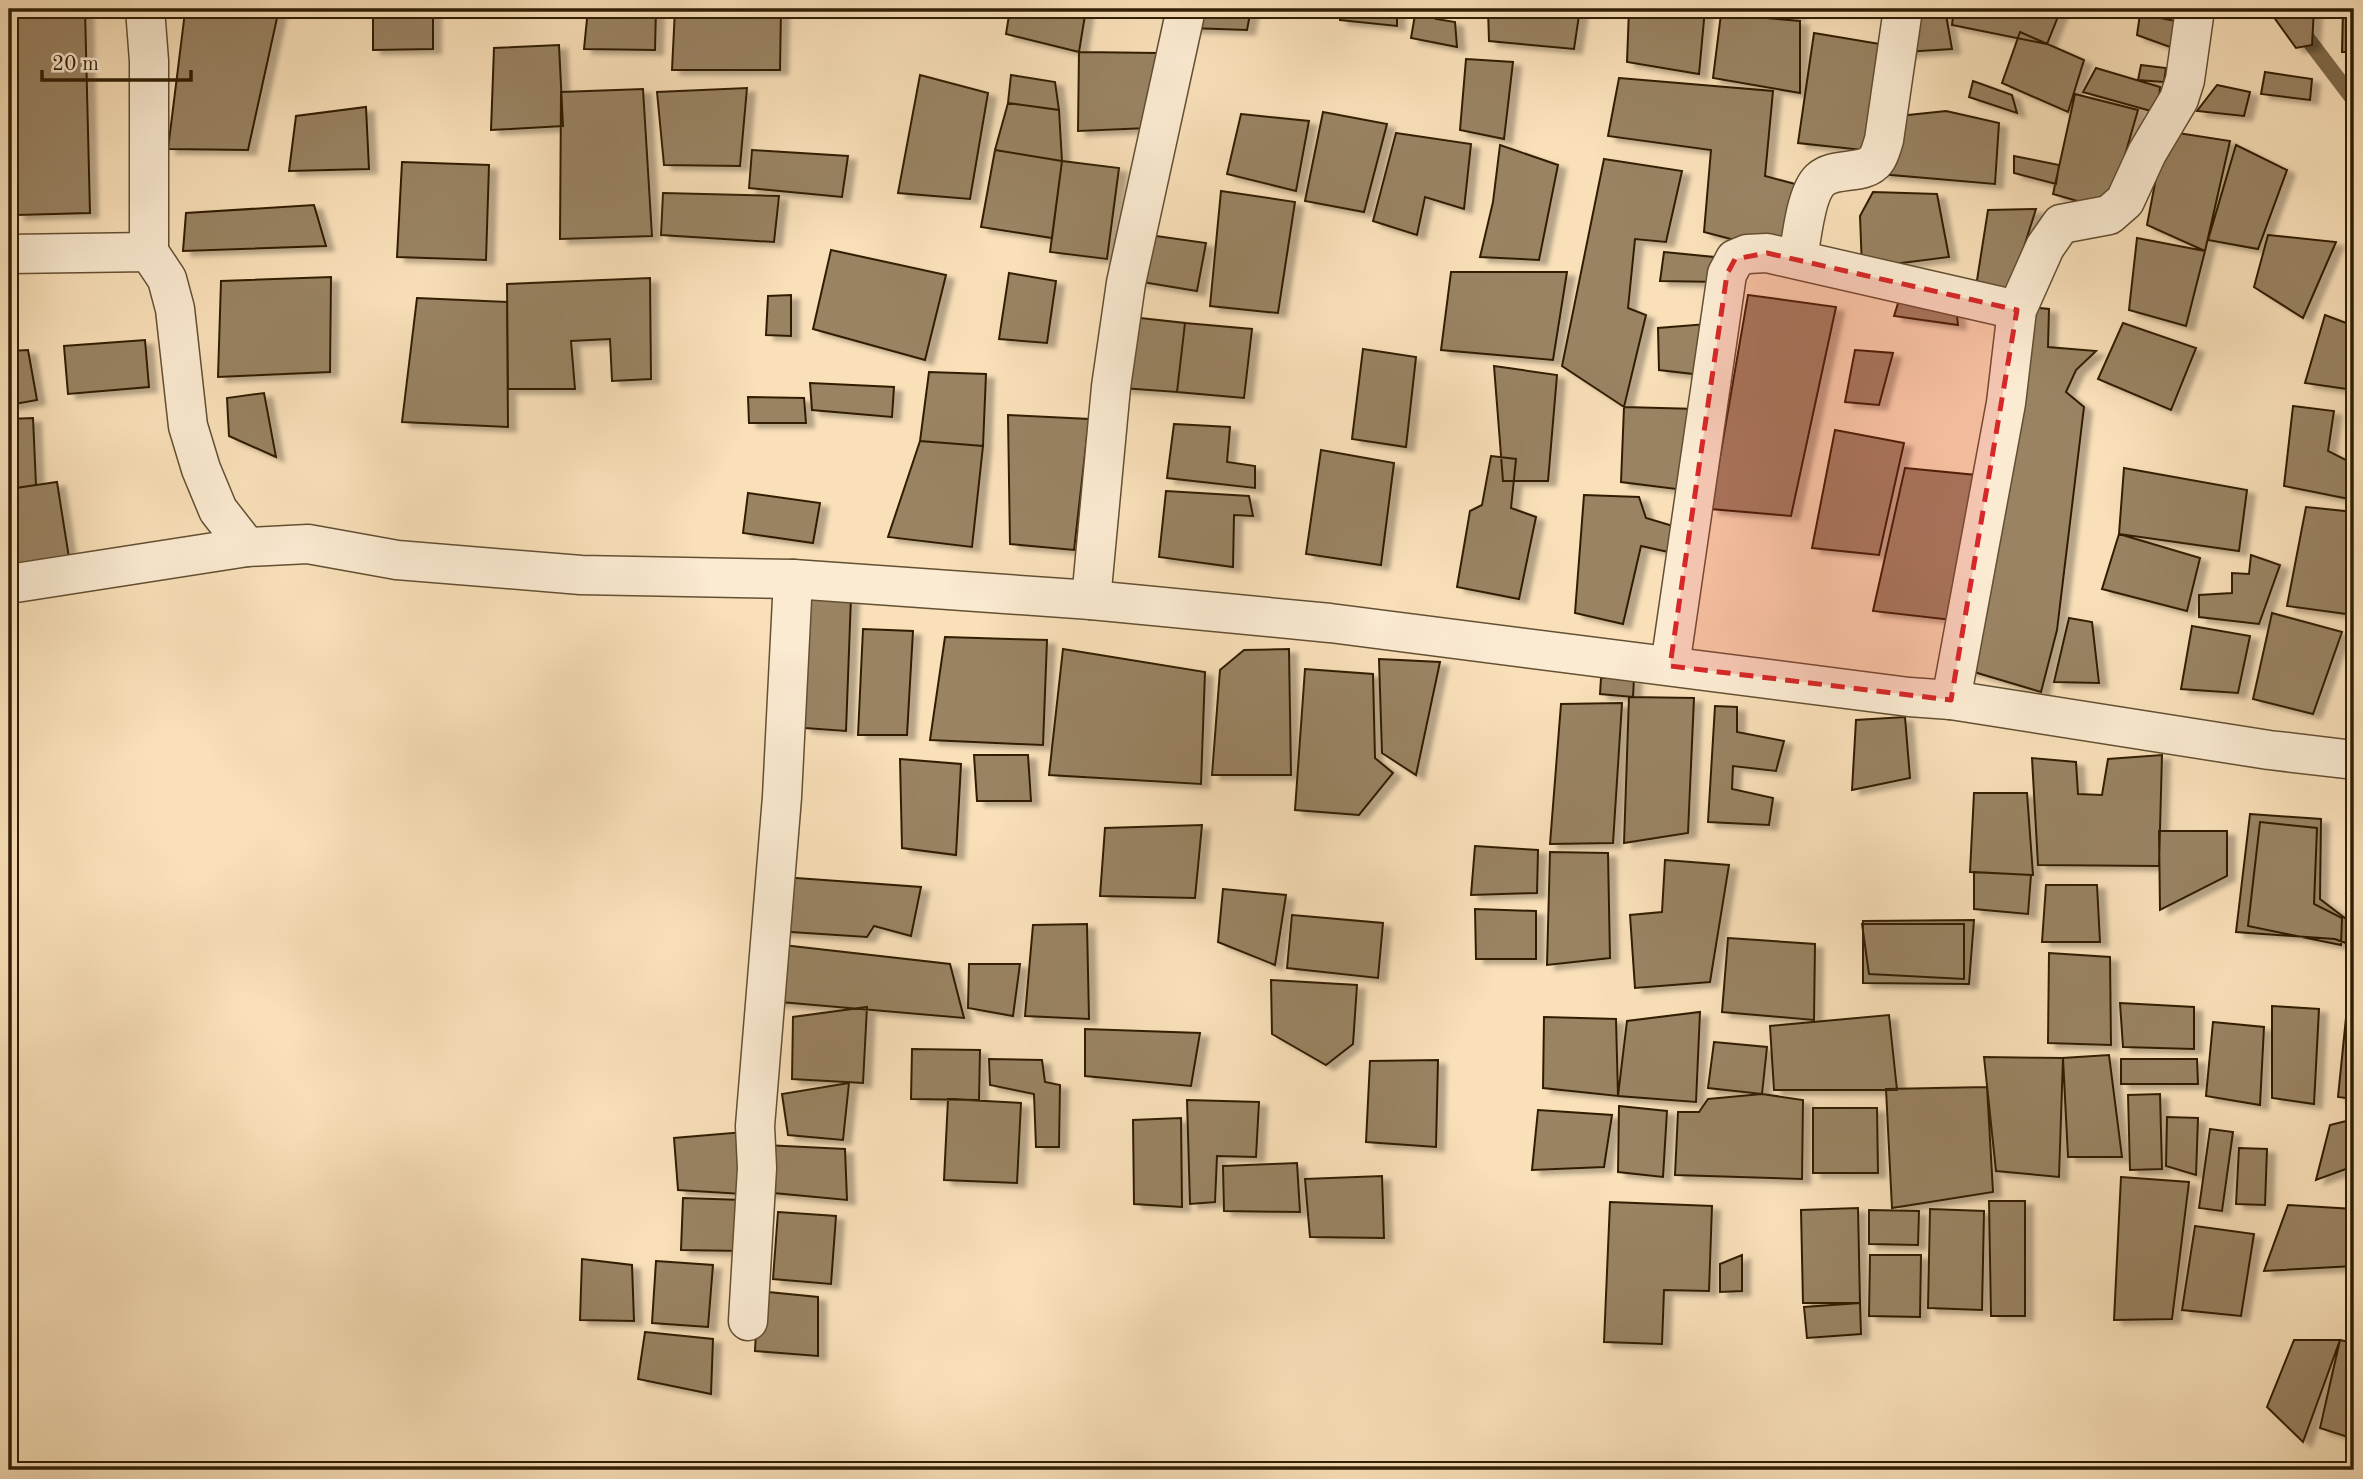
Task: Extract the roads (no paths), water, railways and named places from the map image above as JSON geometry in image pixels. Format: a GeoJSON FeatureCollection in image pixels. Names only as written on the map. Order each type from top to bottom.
{"type":"FeatureCollection","features":[{"type":"Feature","properties":{"kind":"street"},"geometry":{"type":"LineString","coordinates":[[145,9],[149,61],[149,252],[167,279],[175,309],[188,426],[201,469],[218,510],[247,547]]}},
{"type":"Feature","properties":{"kind":"street"},"geometry":{"type":"LineString","coordinates":[[1091,600],[1111,387],[1126,283],[1186,9]]}},
{"type":"Feature","properties":{"kind":"street"},"geometry":{"type":"LineString","coordinates":[[1798,260],[1809,204],[1817,181],[1829,173],[1869,167],[1877,159],[1884,140],[1903,9]]}},
{"type":"Feature","properties":{"kind":"street"},"geometry":{"type":"LineString","coordinates":[[1951,700],[2006,403],[2017,310],[2045,247],[2061,224],[2109,215],[2125,201],[2147,153],[2179,99],[2185,80],[2195,9]]}},
{"type":"Feature","properties":{"kind":"street"},"geometry":{"type":"LineString","coordinates":[[9,254],[149,252]]}},
{"type":"Feature","properties":{"kind":"street"},"geometry":{"type":"LineString","coordinates":[[1670,666],[1727,274],[1735,259],[1747,254],[1766,253],[2017,310]]}},
{"type":"Feature","properties":{"kind":"street"},"geometry":{"type":"LineString","coordinates":[[9,584],[247,547],[308,544],[397,560],[581,575],[793,579],[1091,600],[1330,623],[1909,697],[1951,700],[2269,750],[2354,760]]}},
{"type":"Feature","properties":{"kind":"street"},"geometry":{"type":"LineString","coordinates":[[748,1321],[757,1168],[755,1126],[782,797],[793,579]]}},
{"type":"Feature","properties":{"kind":"waterway"},"geometry":{"type":"LineString","coordinates":[[2285,9],[2354,100]]}}]}
